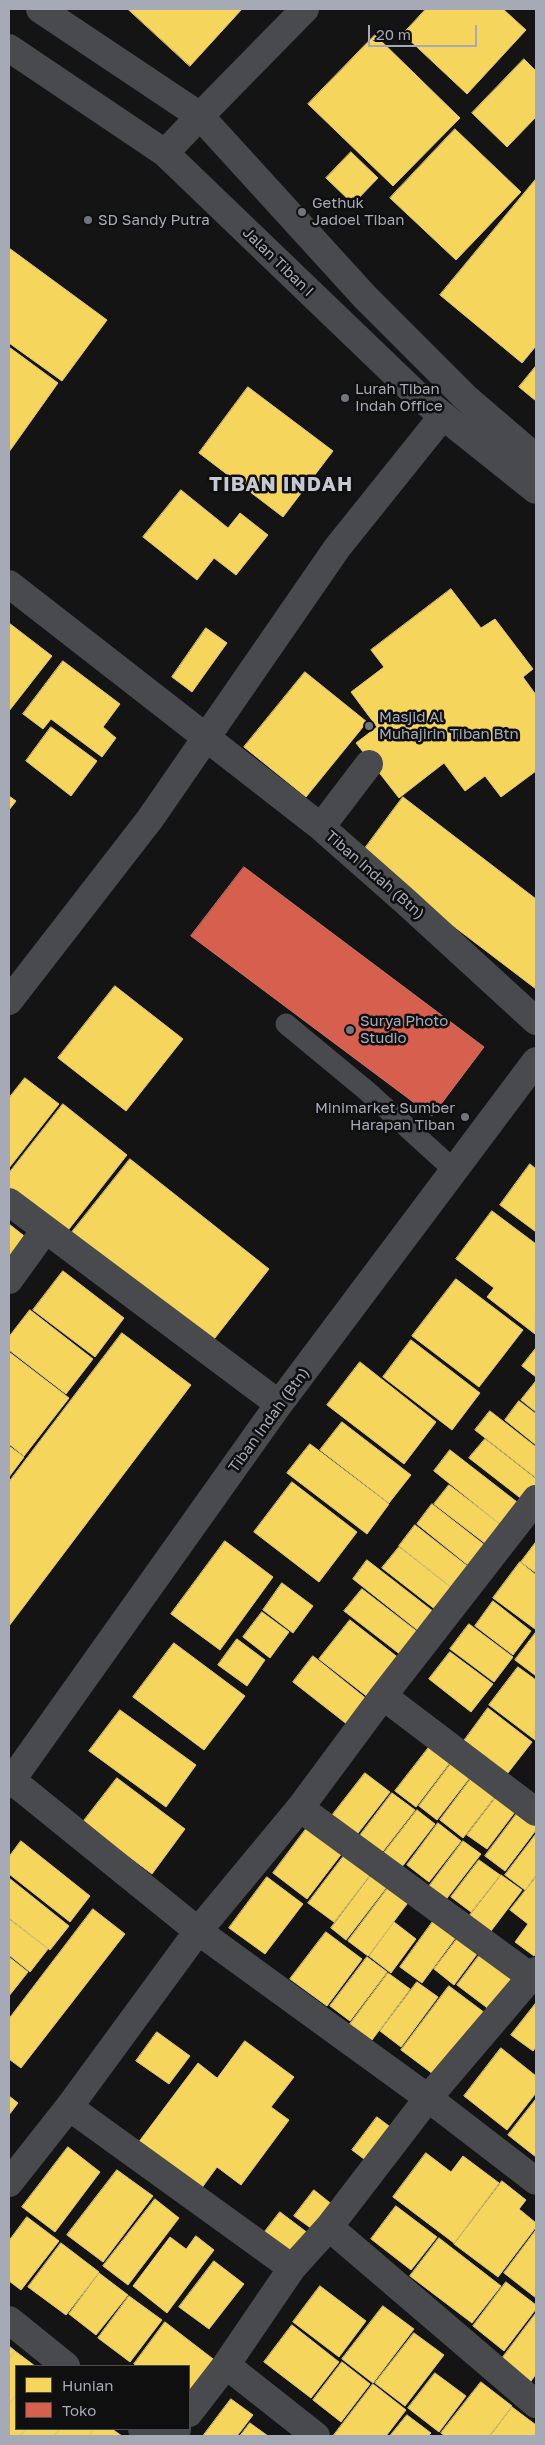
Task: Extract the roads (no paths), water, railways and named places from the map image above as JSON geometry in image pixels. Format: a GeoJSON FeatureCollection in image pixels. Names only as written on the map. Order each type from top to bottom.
{"type":"FeatureCollection","features":[{"type":"Feature","properties":{"kind":"street"},"geometry":{"type":"LineString","coordinates":[[40,9],[200,116],[371,303],[465,397],[536,458]]}},
{"type":"Feature","properties":{"kind":"street"},"geometry":{"type":"LineString","coordinates":[[165,153],[305,9]]}},
{"type":"Feature","properties":{"kind":"street","name":"Jalan Tiban I"},"geometry":{"type":"LineString","coordinates":[[9,48],[165,153],[442,417],[536,490]]}},
{"type":"Feature","properties":{"kind":"street"},"geometry":{"type":"LineString","coordinates":[[9,1001],[150,819],[337,548],[442,417]]}},
{"type":"Feature","properties":{"kind":"street","name":"Tiban Indah (Btn)"},"geometry":{"type":"LineString","coordinates":[[9,584],[321,827],[536,1021]]}},
{"type":"Feature","properties":{"kind":"street"},"geometry":{"type":"LineString","coordinates":[[321,827],[369,764]]}},
{"type":"Feature","properties":{"kind":"street","name":"Tiban Indah (Btn)"},"geometry":{"type":"LineString","coordinates":[[10,1781],[279,1404],[536,1061]]}},
{"type":"Feature","properties":{"kind":"street"},"geometry":{"type":"LineString","coordinates":[[9,1202],[279,1404]]}},
{"type":"Feature","properties":{"kind":"street"},"geometry":{"type":"LineString","coordinates":[[9,1280],[45,1230]]}},
{"type":"Feature","properties":{"kind":"street"},"geometry":{"type":"LineString","coordinates":[[9,2183],[69,2107],[198,1931],[300,1808],[383,1696],[534,1505]]}},
{"type":"Feature","properties":{"kind":"street"},"geometry":{"type":"LineString","coordinates":[[383,1696],[536,1812]]}},
{"type":"Feature","properties":{"kind":"street"},"geometry":{"type":"LineString","coordinates":[[10,1781],[198,1931],[428,2098],[536,2181]]}},
{"type":"Feature","properties":{"kind":"street"},"geometry":{"type":"LineString","coordinates":[[190,2412],[226,2365],[292,2268],[329,2227],[428,2098],[534,1974],[300,1808]]}},
{"type":"Feature","properties":{"kind":"street"},"geometry":{"type":"LineString","coordinates":[[69,2107],[292,2268]]}},
{"type":"Feature","properties":{"kind":"street"},"geometry":{"type":"LineString","coordinates":[[329,2227],[536,2404]]}},
{"type":"Feature","properties":{"kind":"street"},"geometry":{"type":"LineString","coordinates":[[9,2320],[65,2365]]}},
{"type":"Feature","properties":{"kind":"street"},"geometry":{"type":"LineString","coordinates":[[226,2365],[316,2436]]}},
{"type":"Feature","properties":{"kind":"lane"},"geometry":{"type":"LineString","coordinates":[[286,1024],[367,1091],[455,1171]]}},
{"type":"Feature","properties":{"kind":"place","name":"Gethuk Jadoel Tiban"},"geometry":{"type":"Point","coordinates":[302,212]}},
{"type":"Feature","properties":{"kind":"place","name":"SD Sandy Putra"},"geometry":{"type":"Point","coordinates":[88,220]}},
{"type":"Feature","properties":{"kind":"place","name":"Lurah Tiban Indah Office"},"geometry":{"type":"Point","coordinates":[345,398]}},
{"type":"Feature","properties":{"kind":"place","name":"Masjid Al Muhajirin Tiban Btn"},"geometry":{"type":"Point","coordinates":[369,726]}},
{"type":"Feature","properties":{"kind":"place","name":"Surya Photo Studio"},"geometry":{"type":"Point","coordinates":[350,1030]}},
{"type":"Feature","properties":{"kind":"place","name":"Minimarket Sumber Harapan Tiban"},"geometry":{"type":"Point","coordinates":[465,1117]}},
{"type":"Feature","properties":{"kind":"district","name":"TIBAN INDAH"},"geometry":{"type":"Point","coordinates":[281,485]}}]}
